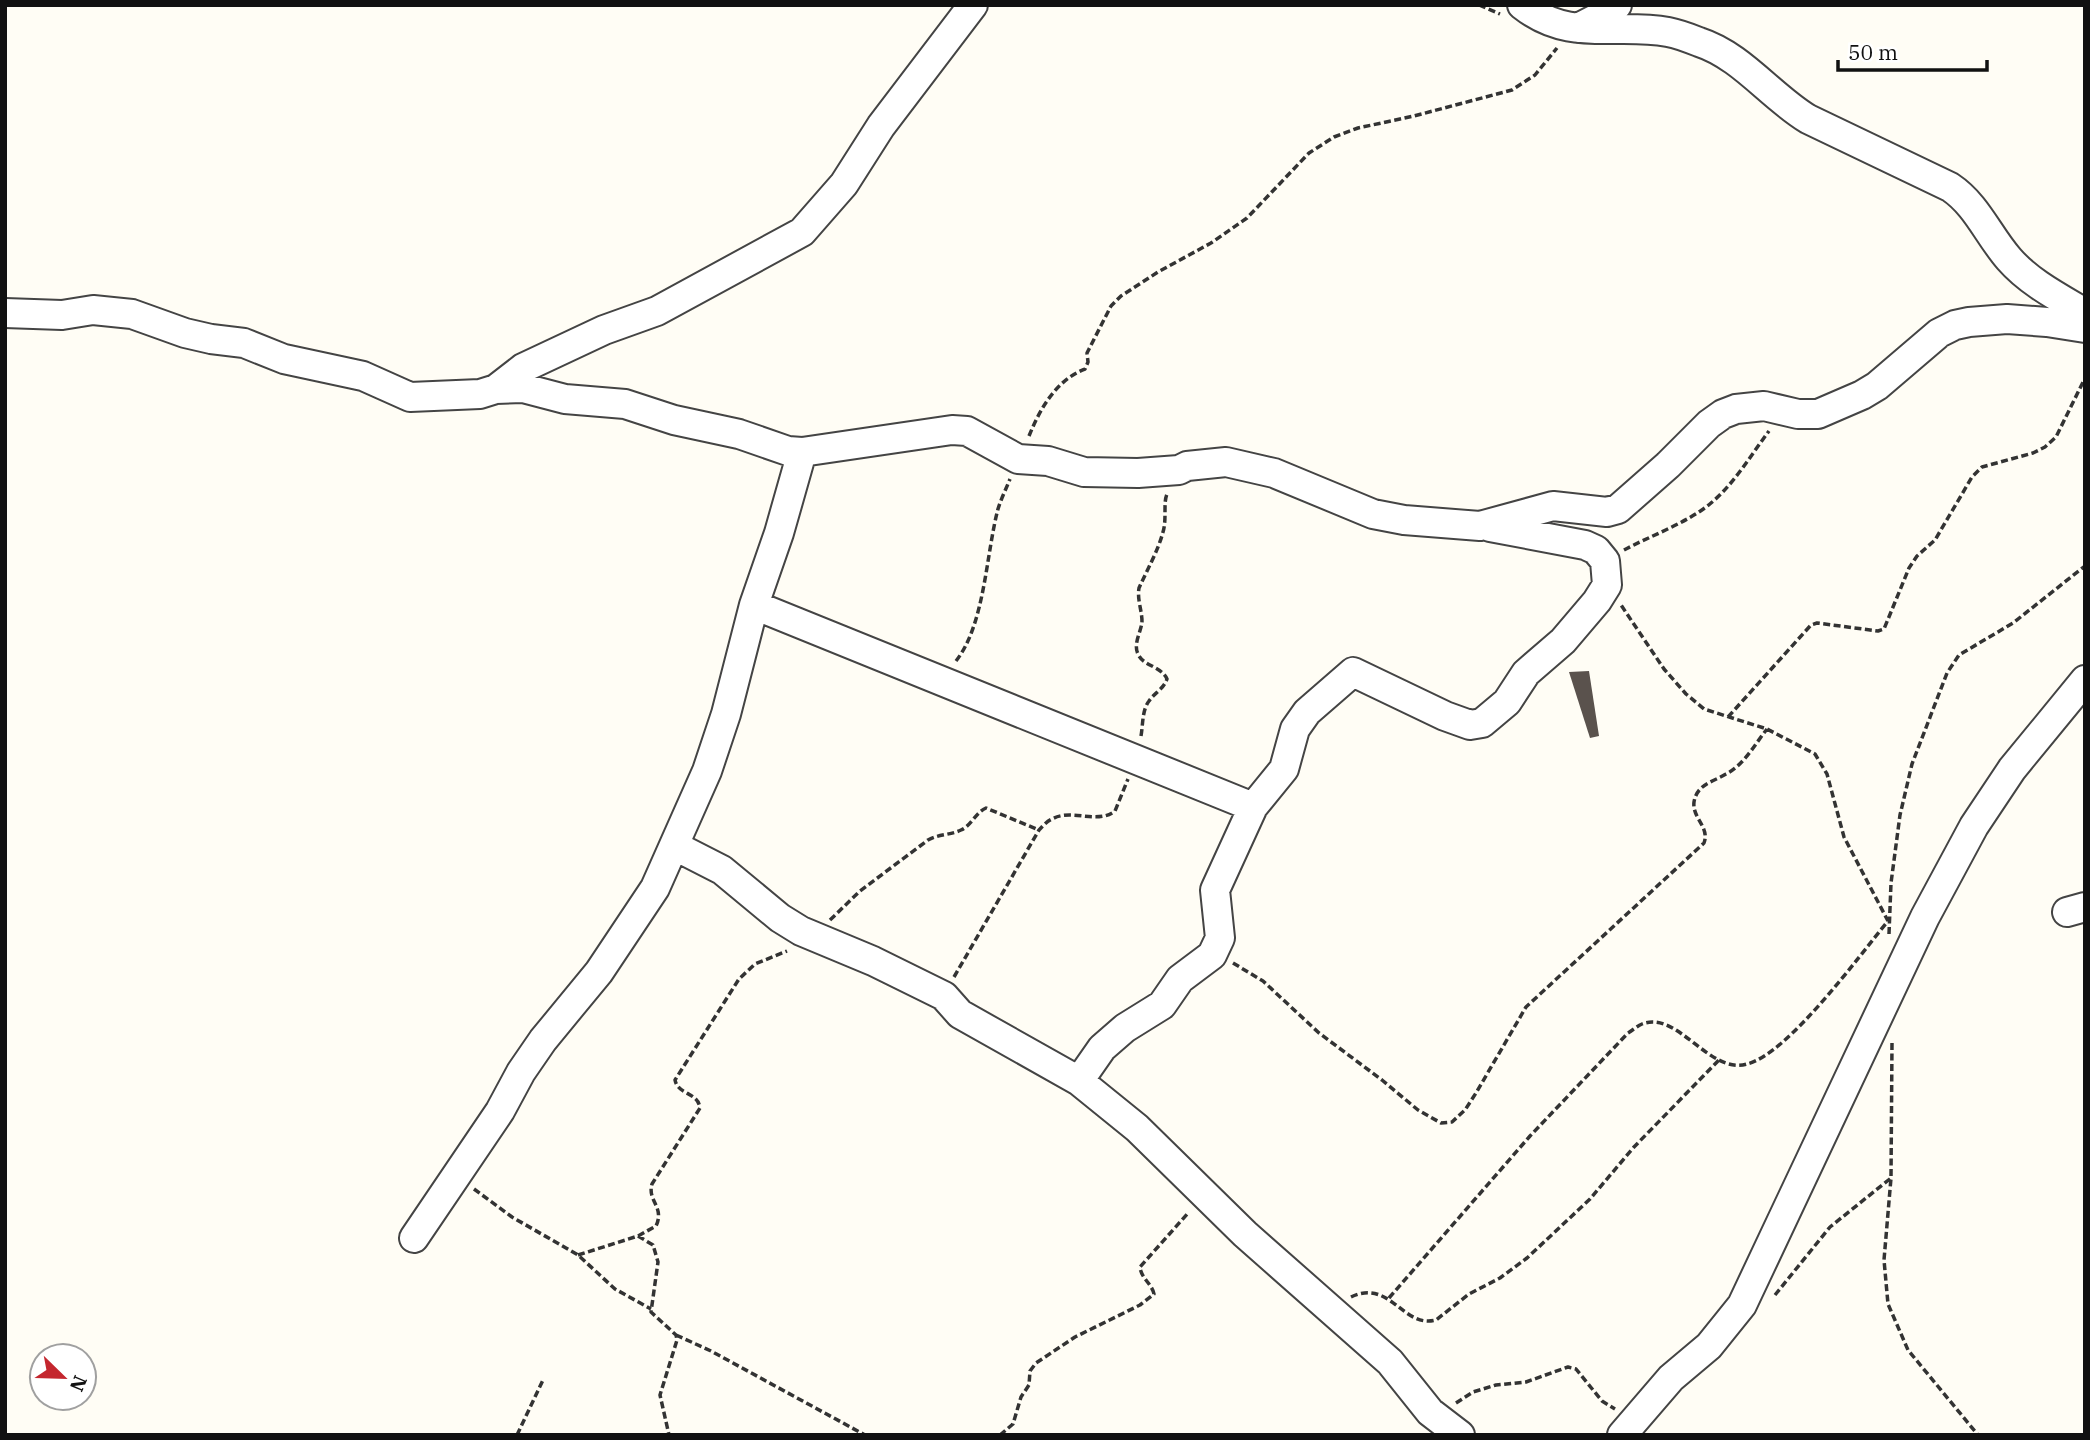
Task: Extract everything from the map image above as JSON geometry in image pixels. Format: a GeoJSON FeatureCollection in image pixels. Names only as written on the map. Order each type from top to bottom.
{"type":"FeatureCollection","features":[{"type":"Feature","properties":{"kind":"street"},"geometry":{"type":"LineString","coordinates":[[496,389],[523,368],[604,330],[657,311],[802,232],[844,184],[881,126],[973,5]]}},
{"type":"Feature","properties":{"kind":"street"},"geometry":{"type":"LineString","coordinates":[[1522,5],[1553,23],[1576,29],[1667,32],[1702,43],[1726,55],[1808,119],[1964,196],[2007,257],[2021,271],[2085,313]]}},
{"type":"Feature","properties":{"kind":"street"},"geometry":{"type":"LineString","coordinates":[[1576,29],[1617,5]]}},
{"type":"Feature","properties":{"kind":"street"},"geometry":{"type":"LineString","coordinates":[[5,313],[62,315],[93,310],[132,314],[211,340],[244,343],[284,359],[363,376],[410,397],[480,394],[496,389],[523,388],[565,399],[625,404],[674,420],[739,434],[788,451],[802,452],[953,430],[967,432],[1018,459],[1048,461],[1084,472],[1138,473],[1179,470],[1187,466],[1226,462],[1274,473],[1373,514],[1404,520],[1480,526],[1574,541],[1596,550],[1606,573],[1597,601],[1563,640],[1525,673],[1507,702],[1482,723],[1470,724],[1452,719],[1353,672],[1307,712],[1296,729],[1283,769],[1253,807],[1215,890],[1220,938],[1212,955],[1180,979],[1161,1005],[1125,1028],[1102,1048],[1079,1081]]}},
{"type":"Feature","properties":{"kind":"street"},"geometry":{"type":"LineString","coordinates":[[1480,526],[1553,506],[1607,512],[1618,509],[1723,414],[1736,409],[1764,406],[1798,414],[1818,414],[1877,386],[1939,333],[1955,325],[2007,319],[2085,328]]}},
{"type":"Feature","properties":{"kind":"street"},"geometry":{"type":"LineString","coordinates":[[414,1238],[457,1176],[543,1040],[574,1005],[655,888],[707,771],[726,714],[754,605],[779,533],[802,452]]}},
{"type":"Feature","properties":{"kind":"street"},"geometry":{"type":"LineString","coordinates":[[754,605],[1253,807]]}},
{"type":"Feature","properties":{"kind":"street"},"geometry":{"type":"LineString","coordinates":[[1629,1427],[1671,1378],[1709,1346],[1742,1305],[1925,917],[1974,827],[2012,769],[2085,680]]}},
{"type":"Feature","properties":{"kind":"street"},"geometry":{"type":"LineString","coordinates":[[675,846],[722,870],[780,918],[813,937],[873,961],[944,996],[960,1014],[1079,1081],[1137,1128],[1245,1234],[1390,1362],[1430,1412],[1460,1435]]}},
{"type":"Feature","properties":{"kind":"path"},"geometry":{"type":"LineString","coordinates":[[941,681],[964,651],[988,568],[998,508],[1039,413],[1051,395],[1075,373],[1084,369],[1088,362],[1087,353],[1104,317],[1121,296],[1157,272],[1211,243],[1247,218],[1309,153],[1334,137],[1358,128],[1512,90],[1535,75],[1576,29]]}},
{"type":"Feature","properties":{"kind":"path"},"geometry":{"type":"LineString","coordinates":[[1728,717],[1811,625],[1817,623],[1878,631],[1884,629],[1909,568],[1917,556],[1935,540],[1972,477],[1982,467],[2045,447],[2056,437],[2085,378]]}},
{"type":"Feature","properties":{"kind":"path"},"geometry":{"type":"LineString","coordinates":[[1784,409],[1738,473],[1711,503],[1606,573],[1664,669],[1703,709],[1767,729],[1815,754],[1826,774],[1844,837],[1888,921]]}},
{"type":"Feature","properties":{"kind":"path"},"geometry":{"type":"LineString","coordinates":[[944,996],[1039,830],[1052,819],[1064,815],[1100,817],[1111,814],[1115,811],[1138,760],[1145,710],[1149,701],[1164,687],[1167,679],[1160,670],[1137,653],[1136,645],[1142,619],[1139,588],[1163,533],[1167,516],[1165,499],[1179,470]]}},
{"type":"Feature","properties":{"kind":"path"},"geometry":{"type":"LineString","coordinates":[[1889,934],[1896,839],[1912,764],[1947,673],[1959,655],[2013,623],[2085,566]]}},
{"type":"Feature","properties":{"kind":"path"},"geometry":{"type":"LineString","coordinates":[[1212,955],[1238,965],[1263,981],[1319,1033],[1418,1110],[1441,1124],[1452,1122],[1465,1110],[1476,1093],[1526,1007],[1704,844],[1705,831],[1694,810],[1697,794],[1703,786],[1739,766],[1767,729]]}},
{"type":"Feature","properties":{"kind":"path"},"geometry":{"type":"LineString","coordinates":[[578,1255],[638,1236],[656,1226],[660,1216],[650,1190],[652,1184],[700,1108],[699,1102],[680,1089],[675,1080],[726,998],[747,971],[813,937],[860,891],[935,836],[964,829],[980,810],[992,808],[1039,830]]}},
{"type":"Feature","properties":{"kind":"path"},"geometry":{"type":"LineString","coordinates":[[1389,1298],[1530,1136],[1629,1033],[1643,1024],[1662,1023],[1727,1064],[1744,1066],[1764,1058],[1785,1041],[1888,921]]}},
{"type":"Feature","properties":{"kind":"path"},"geometry":{"type":"LineString","coordinates":[[1892,1042],[1891,1178],[1884,1260],[1888,1304],[1908,1350],[1978,1435]]}},
{"type":"Feature","properties":{"kind":"path"},"geometry":{"type":"LineString","coordinates":[[1328,1308],[1366,1292],[1389,1298],[1411,1316],[1432,1321],[1469,1294],[1500,1278],[1527,1258],[1590,1199],[1634,1147],[1719,1060]]}},
{"type":"Feature","properties":{"kind":"path"},"geometry":{"type":"LineString","coordinates":[[457,1176],[512,1217],[578,1255],[609,1285],[651,1309],[661,1323],[676,1335],[711,1351],[865,1435]]}},
{"type":"Feature","properties":{"kind":"path"},"geometry":{"type":"LineString","coordinates":[[1773,1297],[1830,1227],[1891,1178]]}},
{"type":"Feature","properties":{"kind":"path"},"geometry":{"type":"LineString","coordinates":[[1000,1435],[1013,1424],[1018,1405],[1029,1385],[1030,1371],[1036,1363],[1075,1337],[1140,1305],[1152,1296],[1154,1291],[1142,1276],[1140,1267],[1205,1195]]}},
{"type":"Feature","properties":{"kind":"path"},"geometry":{"type":"LineString","coordinates":[[638,1236],[653,1245],[658,1262],[651,1309]]}},
{"type":"Feature","properties":{"kind":"path"},"geometry":{"type":"LineString","coordinates":[[669,1435],[660,1397],[677,1340],[676,1335]]}},
{"type":"Feature","properties":{"kind":"path"},"geometry":{"type":"LineString","coordinates":[[1430,1412],[1446,1410],[1473,1392],[1496,1385],[1526,1382],[1568,1367],[1576,1369],[1629,1427]]}},
{"type":"Feature","properties":{"kind":"path"},"geometry":{"type":"LineString","coordinates":[[517,1435],[543,1380]]}},
{"type":"Feature","properties":{"kind":"building"},"geometry":{"type":"Polygon","coordinates":[[[1589,671],[1599,736],[1590,738],[1569,672],[1589,671]]]}}]}
